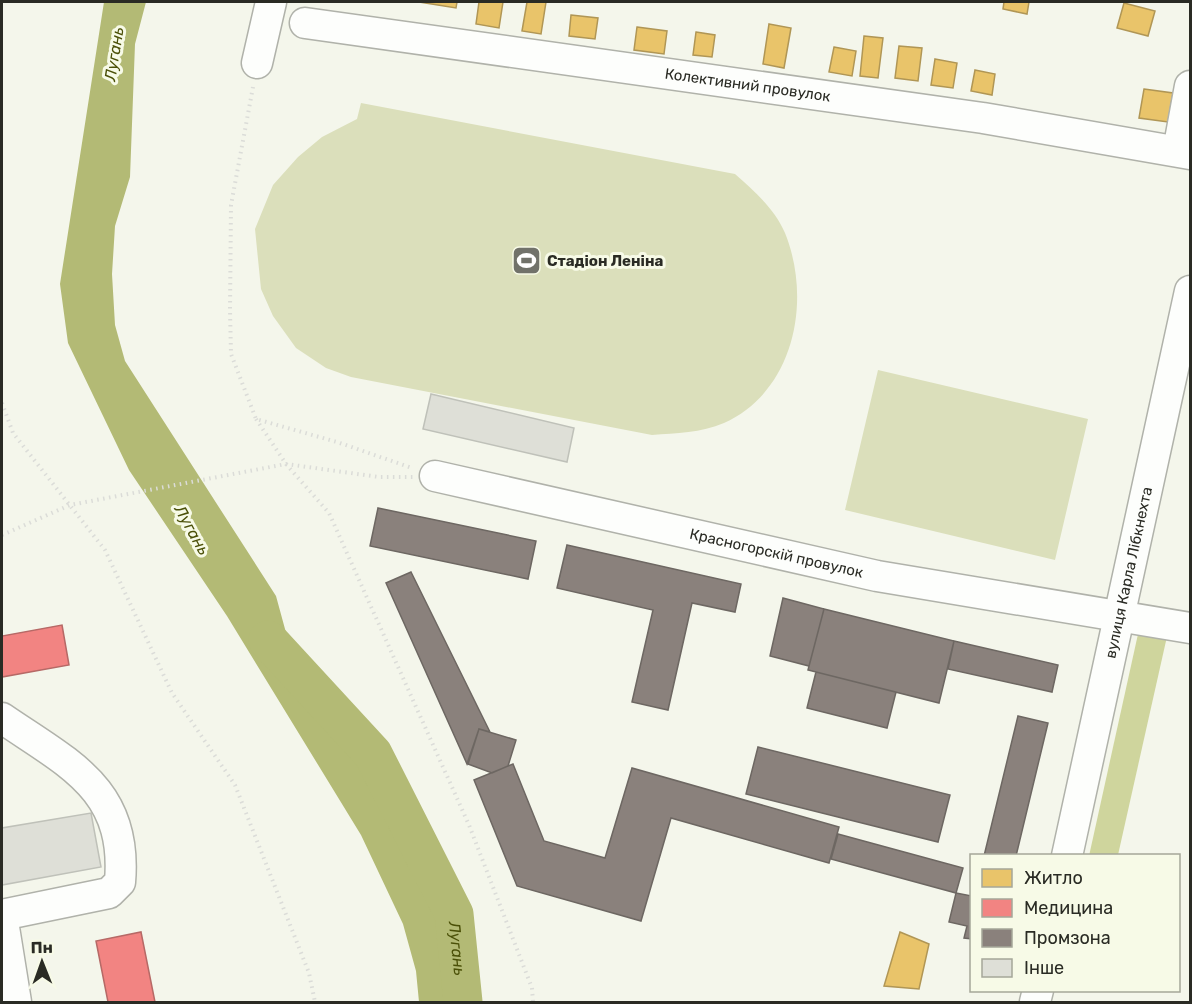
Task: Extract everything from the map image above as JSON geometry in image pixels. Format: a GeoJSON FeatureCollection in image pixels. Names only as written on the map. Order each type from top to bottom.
{"type":"FeatureCollection","features":[{"type":"Feature","properties":{"kind":"street"},"geometry":{"type":"LineString","coordinates":[[257,63],[271,2]]}},
{"type":"Feature","properties":{"kind":"street","name":"Колективний провулок"},"geometry":{"type":"LineString","coordinates":[[305,23],[983,118],[1184,153]]}},
{"type":"Feature","properties":{"kind":"street"},"geometry":{"type":"LineString","coordinates":[[1184,153],[1191,86]]}},
{"type":"Feature","properties":{"kind":"street","name":"вулиця Карла Лібкнехта"},"geometry":{"type":"LineString","coordinates":[[1067,854],[1191,291]]}},
{"type":"Feature","properties":{"kind":"street","name":"Красногорскій провулок"},"geometry":{"type":"LineString","coordinates":[[435,476],[877,576],[1119,618],[1191,628]]}},
{"type":"Feature","properties":{"kind":"street"},"geometry":{"type":"LineString","coordinates":[[2,718],[70,765],[102,795],[117,831],[122,858],[120,882],[108,893],[2,915],[16,1002]]}},
{"type":"Feature","properties":{"kind":"path"},"geometry":{"type":"LineString","coordinates":[[257,63],[231,205],[231,354],[256,419],[286,464],[329,513],[469,825],[532,988],[533,1002]]}},
{"type":"Feature","properties":{"kind":"path"},"geometry":{"type":"LineString","coordinates":[[2,403],[13,433],[105,549],[172,693],[235,785],[309,973],[315,1002]]}},
{"type":"Feature","properties":{"kind":"path"},"geometry":{"type":"LineString","coordinates":[[256,419],[337,442],[435,476]]}},
{"type":"Feature","properties":{"kind":"path"},"geometry":{"type":"LineString","coordinates":[[2,535],[70,505],[286,464],[379,477],[435,476]]}},
{"type":"Feature","properties":{"kind":"shaded area","name":"Стадіон Леніна"},"geometry":{"type":"Polygon","coordinates":[[[361,103],[735,174],[776,216],[785,233],[793,259],[797,286],[796,314],[791,341],[782,366],[767,389],[748,408],[724,423],[697,431],[652,435],[351,377],[326,368],[296,348],[273,316],[261,289],[255,229],[273,185],[298,157],[322,137],[357,119],[361,103]]]}},
{"type":"Feature","properties":{"kind":"shaded area"},"geometry":{"type":"Polygon","coordinates":[[[878,370],[1088,419],[1055,560],[845,510],[878,370]]]}},
{"type":"Feature","properties":{"kind":"shaded area"},"geometry":{"type":"Polygon","coordinates":[[[1140,625],[1168,632],[1118,854],[1089,854],[1140,625]]]}},
{"type":"Feature","properties":{"kind":"water"},"geometry":{"type":"Polygon","coordinates":[[[104,2],[146,2],[135,44],[130,177],[115,226],[112,274],[115,325],[125,361],[276,596],[294,662],[410,849],[432,904],[454,986],[453,1002],[419,1002],[416,971],[403,924],[361,835],[227,616],[129,470],[68,343],[60,284],[104,2]]]}},
{"type":"Feature","properties":{"kind":"building: Житло"},"geometry":{"type":"Polygon","coordinates":[[[419,2],[457,2],[456,8],[419,2]]]}},
{"type":"Feature","properties":{"kind":"building: Житло"},"geometry":{"type":"Polygon","coordinates":[[[479,2],[503,2],[499,28],[476,24],[479,2]]]}},
{"type":"Feature","properties":{"kind":"building: Житло"},"geometry":{"type":"Polygon","coordinates":[[[527,2],[546,2],[541,34],[522,31],[527,2]]]}},
{"type":"Feature","properties":{"kind":"building: Житло"},"geometry":{"type":"Polygon","coordinates":[[[1004,2],[1029,2],[1027,14],[1003,9],[1004,2]]]}},
{"type":"Feature","properties":{"kind":"building: Житло"},"geometry":{"type":"Polygon","coordinates":[[[1124,3],[1155,11],[1148,36],[1117,28],[1124,3]]]}},
{"type":"Feature","properties":{"kind":"building: Житло"},"geometry":{"type":"Polygon","coordinates":[[[571,15],[598,18],[595,39],[569,36],[571,15]]]}},
{"type":"Feature","properties":{"kind":"building: Житло"},"geometry":{"type":"Polygon","coordinates":[[[769,24],[791,28],[784,68],[763,64],[769,24]]]}},
{"type":"Feature","properties":{"kind":"building: Житло"},"geometry":{"type":"Polygon","coordinates":[[[637,27],[667,31],[664,54],[634,50],[637,27]]]}},
{"type":"Feature","properties":{"kind":"building: Житло"},"geometry":{"type":"Polygon","coordinates":[[[696,32],[715,35],[712,57],[693,55],[696,32]]]}},
{"type":"Feature","properties":{"kind":"building: Житло"},"geometry":{"type":"Polygon","coordinates":[[[864,36],[883,38],[878,78],[860,76],[864,36]]]}},
{"type":"Feature","properties":{"kind":"building: Житло"},"geometry":{"type":"Polygon","coordinates":[[[899,46],[922,48],[918,81],[895,78],[899,46]]]}},
{"type":"Feature","properties":{"kind":"building: Житло"},"geometry":{"type":"Polygon","coordinates":[[[834,47],[856,51],[852,76],[829,72],[834,47]]]}},
{"type":"Feature","properties":{"kind":"building: Житло"},"geometry":{"type":"Polygon","coordinates":[[[935,59],[957,63],[953,88],[931,85],[935,59]]]}},
{"type":"Feature","properties":{"kind":"building: Житло"},"geometry":{"type":"Polygon","coordinates":[[[975,70],[995,74],[992,95],[971,91],[975,70]]]}},
{"type":"Feature","properties":{"kind":"building: Житло"},"geometry":{"type":"Polygon","coordinates":[[[1144,89],[1173,93],[1168,122],[1139,118],[1144,89]]]}},
{"type":"Feature","properties":{"kind":"building: Житло"},"geometry":{"type":"Polygon","coordinates":[[[900,932],[929,944],[919,989],[884,986],[900,932]]]}},
{"type":"Feature","properties":{"kind":"building: Медицина"},"geometry":{"type":"Polygon","coordinates":[[[62,625],[69,665],[2,677],[2,636],[62,625]]]}},
{"type":"Feature","properties":{"kind":"building: Медицина"},"geometry":{"type":"Polygon","coordinates":[[[141,932],[155,1002],[108,1002],[96,941],[141,932]]]}},
{"type":"Feature","properties":{"kind":"building: Промзона"},"geometry":{"type":"Polygon","coordinates":[[[378,508],[536,541],[528,579],[370,546],[378,508]]]}},
{"type":"Feature","properties":{"kind":"building: Промзона"},"geometry":{"type":"Polygon","coordinates":[[[567,545],[741,584],[735,612],[692,603],[668,710],[632,702],[653,610],[557,588],[567,545]]]}},
{"type":"Feature","properties":{"kind":"building: Промзона"},"geometry":{"type":"Polygon","coordinates":[[[411,572],[490,732],[479,729],[467,764],[386,583],[411,572]]]}},
{"type":"Feature","properties":{"kind":"building: Промзона"},"geometry":{"type":"Polygon","coordinates":[[[783,598],[824,609],[809,666],[770,656],[783,598]]]}},
{"type":"Feature","properties":{"kind":"building: Промзона"},"geometry":{"type":"Polygon","coordinates":[[[824,609],[954,641],[939,703],[808,670],[824,609]]]}},
{"type":"Feature","properties":{"kind":"building: Промзона"},"geometry":{"type":"Polygon","coordinates":[[[954,641],[1058,665],[1052,692],[948,669],[954,641]]]}},
{"type":"Feature","properties":{"kind":"building: Промзона"},"geometry":{"type":"Polygon","coordinates":[[[816,672],[896,692],[887,728],[807,708],[816,672]]]}},
{"type":"Feature","properties":{"kind":"building: Промзона"},"geometry":{"type":"Polygon","coordinates":[[[1018,716],[1048,723],[1016,854],[984,854],[1018,716]]]}},
{"type":"Feature","properties":{"kind":"building: Промзона"},"geometry":{"type":"Polygon","coordinates":[[[479,729],[516,740],[508,766],[492,773],[468,764],[479,729]]]}},
{"type":"Feature","properties":{"kind":"building: Промзона"},"geometry":{"type":"Polygon","coordinates":[[[758,747],[950,795],[938,842],[746,794],[758,747]]]}},
{"type":"Feature","properties":{"kind":"building: Промзона"},"geometry":{"type":"Polygon","coordinates":[[[513,764],[544,841],[605,858],[632,768],[839,827],[829,863],[671,818],[641,921],[517,886],[474,780],[513,764]]]}},
{"type":"Feature","properties":{"kind":"building: Промзона"},"geometry":{"type":"Polygon","coordinates":[[[838,834],[963,868],[956,893],[831,859],[838,834]]]}},
{"type":"Feature","properties":{"kind":"building: Промзона"},"geometry":{"type":"Polygon","coordinates":[[[956,893],[970,896],[970,939],[964,938],[967,926],[949,922],[956,893]]]}},
{"type":"Feature","properties":{"kind":"building: Інше"},"geometry":{"type":"Polygon","coordinates":[[[431,394],[574,428],[567,462],[423,429],[431,394]]]}},
{"type":"Feature","properties":{"kind":"building: Інше"},"geometry":{"type":"Polygon","coordinates":[[[91,813],[101,867],[2,885],[2,828],[91,813]]]}},
{"type":"Feature","properties":{"kind":"waterway","name":"Лугань"},"geometry":{"type":"LineString","coordinates":[[268,640],[373,754],[454,914],[463,1002]]}},
{"type":"Feature","properties":{"kind":"place","name":"Стадіон Леніна"},"geometry":{"type":"Point","coordinates":[526,261]}}]}
